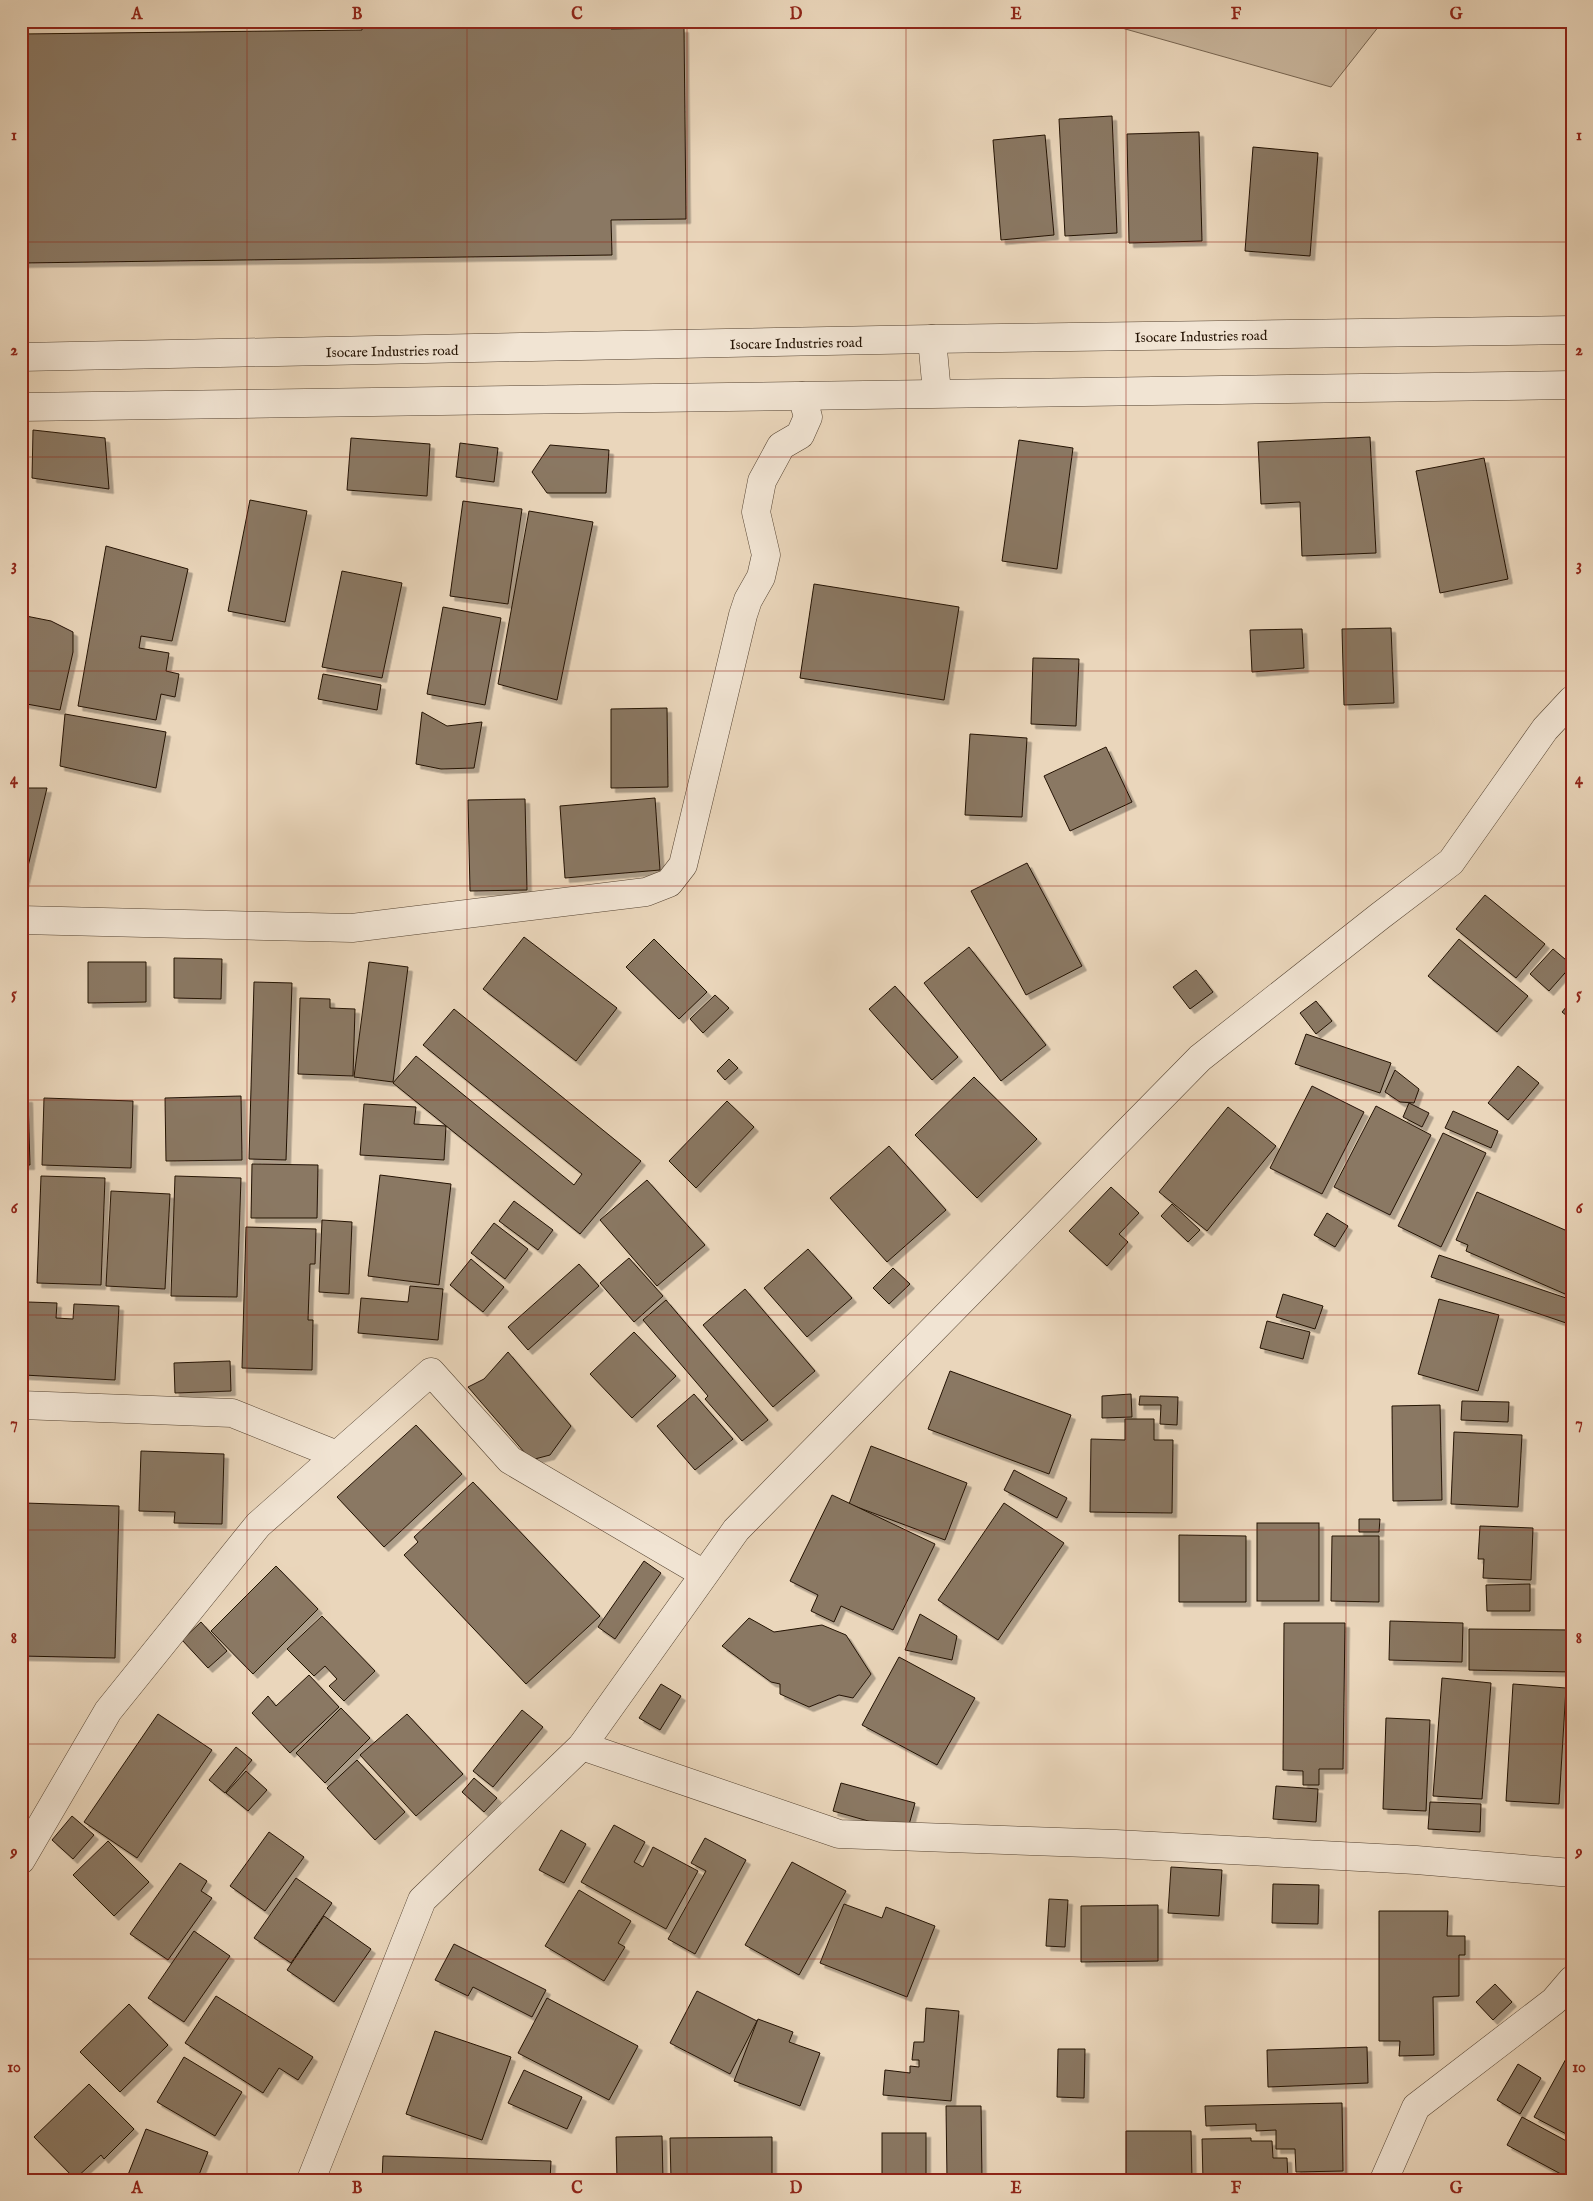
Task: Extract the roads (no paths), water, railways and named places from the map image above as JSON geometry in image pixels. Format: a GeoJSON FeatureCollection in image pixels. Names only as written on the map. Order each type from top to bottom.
{"type":"FeatureCollection","features":[{"type":"Feature","properties":{"kind":"street","name":"Isocare Industries road"},"geometry":{"type":"LineString","coordinates":[[21,357],[932,339],[1572,330]]}},
{"type":"Feature","properties":{"kind":"street"},"geometry":{"type":"LineString","coordinates":[[932,339],[937,393]]}},
{"type":"Feature","properties":{"kind":"street"},"geometry":{"type":"LineString","coordinates":[[21,407],[1572,385]]}},
{"type":"Feature","properties":{"kind":"street"},"geometry":{"type":"LineString","coordinates":[[21,920],[352,928],[646,892],[669,883],[683,865],[743,615],[748,600],[761,577],[766,555],[756,512],[762,481],[781,446],[800,434],[808,417],[802,396]]}},
{"type":"Feature","properties":{"kind":"street"},"geometry":{"type":"LineString","coordinates":[[311,2180],[422,1900],[582,1746],[736,1530],[1200,1058],[1380,916],[1452,862],[1545,729],[1572,700]]}},
{"type":"Feature","properties":{"kind":"street"},"geometry":{"type":"LineString","coordinates":[[21,1860],[108,1711],[258,1525],[431,1372],[510,1460],[704,1574]]}},
{"type":"Feature","properties":{"kind":"street"},"geometry":{"type":"LineString","coordinates":[[21,1405],[232,1413],[337,1455]]}},
{"type":"Feature","properties":{"kind":"street"},"geometry":{"type":"LineString","coordinates":[[582,1746],[839,1834],[1116,1844],[1416,1860],[1572,1873]]}},
{"type":"Feature","properties":{"kind":"street"},"geometry":{"type":"LineString","coordinates":[[1384,2180],[1416,2107],[1554,2001],[1572,1980]]}}]}
